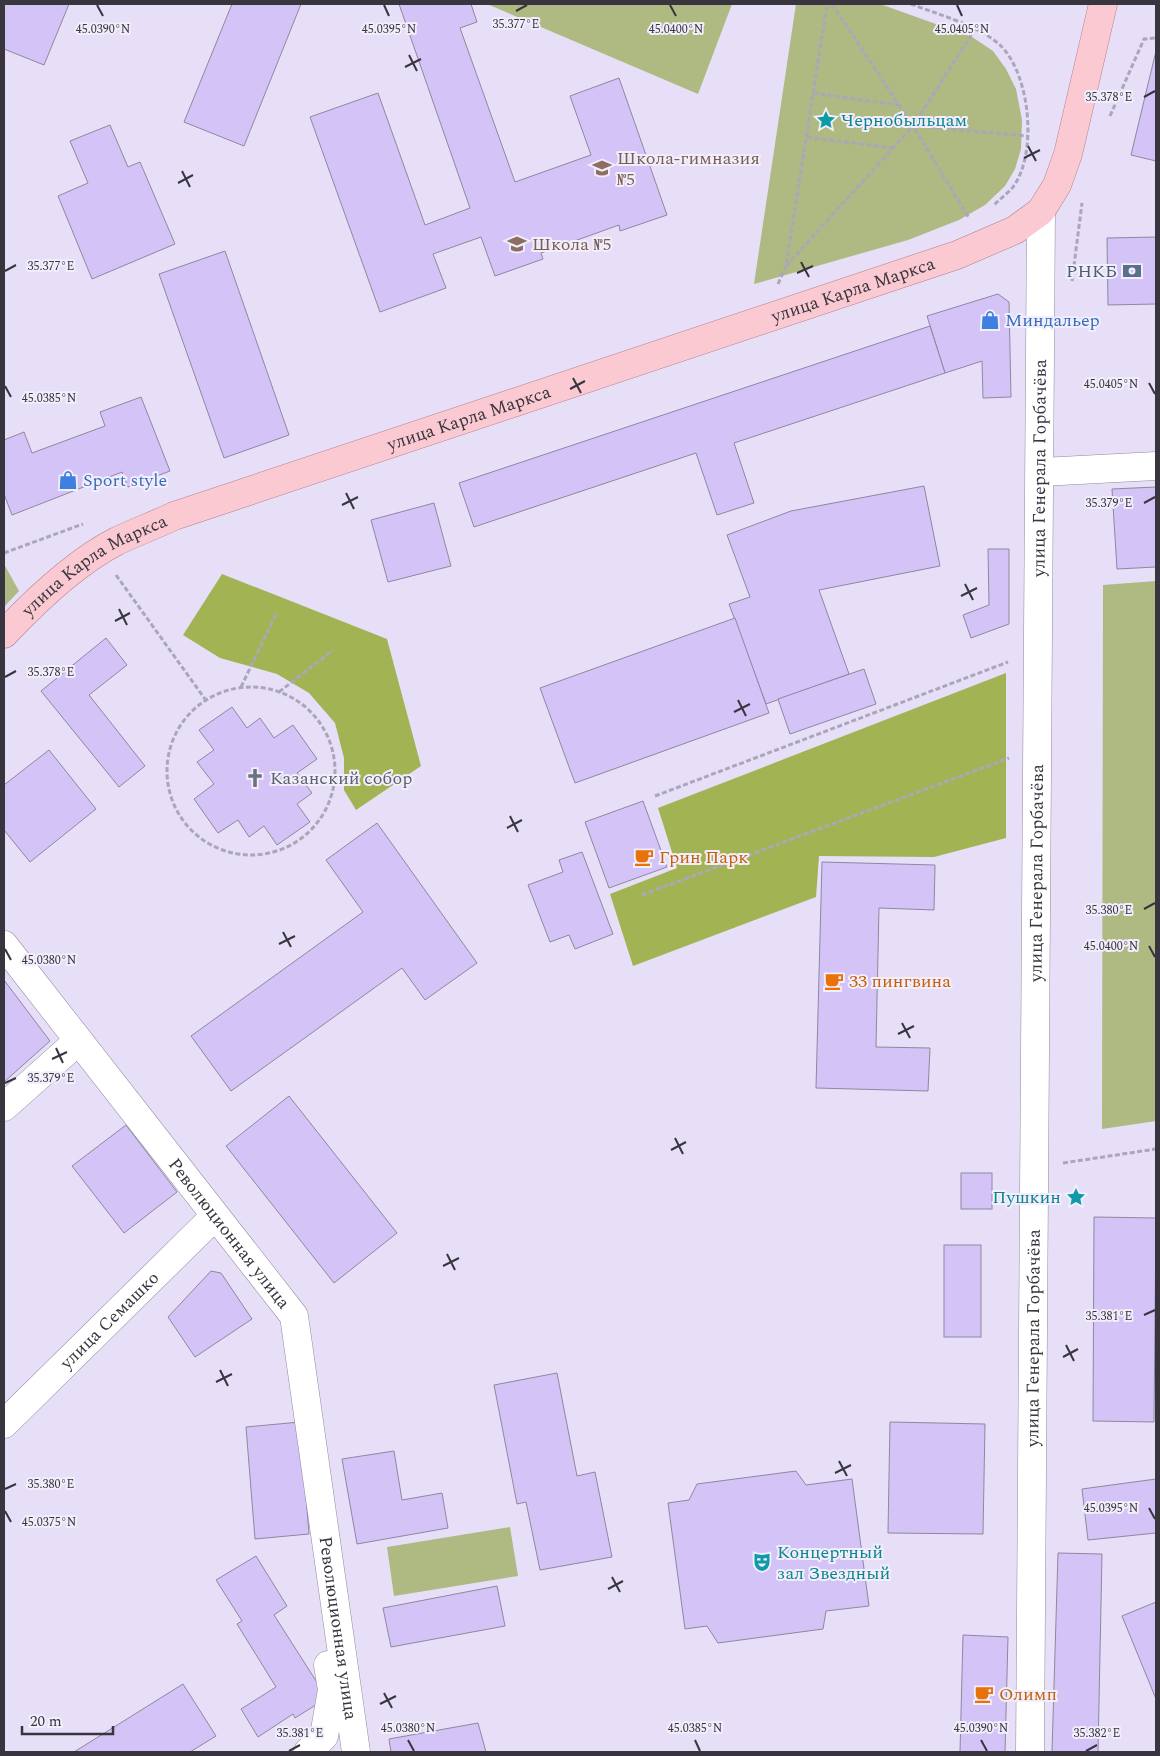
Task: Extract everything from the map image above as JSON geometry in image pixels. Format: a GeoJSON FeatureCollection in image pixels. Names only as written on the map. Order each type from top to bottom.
{"type":"FeatureCollection","features":[{"type":"Feature","properties":{"kind":"main road"},"geometry":{"type":"LineString","coordinates":[[1041,211],[1058,185],[1068,154],[1103,4]]}},
{"type":"Feature","properties":{"kind":"main road","name":"улица Карла Маркса"},"geometry":{"type":"LineString","coordinates":[[4,634],[52,587],[101,552],[116,542],[174,516],[957,255],[1015,230],[1041,211]]}},
{"type":"Feature","properties":{"kind":"street","name":"улица Генерала Горбачёва"},"geometry":{"type":"LineString","coordinates":[[1030,1752],[1041,211]]}},
{"type":"Feature","properties":{"kind":"street"},"geometry":{"type":"LineString","coordinates":[[1040,472],[1156,466]]}},
{"type":"Feature","properties":{"kind":"street","name":"Революционная улица"},"geometry":{"type":"LineString","coordinates":[[4,945],[294,1316],[356,1752]]}},
{"type":"Feature","properties":{"kind":"street"},"geometry":{"type":"LineString","coordinates":[[4,1107],[78,1040]]}},
{"type":"Feature","properties":{"kind":"street","name":"улица Семашко"},"geometry":{"type":"LineString","coordinates":[[4,1424],[215,1216]]}},
{"type":"Feature","properties":{"kind":"street"},"geometry":{"type":"LineString","coordinates":[[308,1752],[324,1736],[332,1690],[322,1635],[335,1598]]}},
{"type":"Feature","properties":{"kind":"path"},"geometry":{"type":"LineString","coordinates":[[786,284],[777,287],[786,266],[827,4]]}},
{"type":"Feature","properties":{"kind":"path"},"geometry":{"type":"LineString","coordinates":[[832,4],[913,126],[970,220]]}},
{"type":"Feature","properties":{"kind":"path"},"geometry":{"type":"LineString","coordinates":[[910,4],[975,30],[1001,46],[1021,79],[1029,117],[1026,154],[1014,186],[988,210]]}},
{"type":"Feature","properties":{"kind":"path"},"geometry":{"type":"LineString","coordinates":[[786,266],[913,126],[975,30]]}},
{"type":"Feature","properties":{"kind":"path"},"geometry":{"type":"LineString","coordinates":[[1107,124],[1119,91],[1144,39],[1156,38]]}},
{"type":"Feature","properties":{"kind":"path"},"geometry":{"type":"LineString","coordinates":[[813,94],[899,105]]}},
{"type":"Feature","properties":{"kind":"path"},"geometry":{"type":"LineString","coordinates":[[913,126],[1027,136]]}},
{"type":"Feature","properties":{"kind":"path"},"geometry":{"type":"LineString","coordinates":[[807,137],[893,148]]}},
{"type":"Feature","properties":{"kind":"path"},"geometry":{"type":"LineString","coordinates":[[1082,204],[1084,194]]}},
{"type":"Feature","properties":{"kind":"path"},"geometry":{"type":"LineString","coordinates":[[962,225],[976,217]]}},
{"type":"Feature","properties":{"kind":"path"},"geometry":{"type":"LineString","coordinates":[[101,552],[132,600],[205,699]]}},
{"type":"Feature","properties":{"kind":"path"},"geometry":{"type":"LineString","coordinates":[[241,687],[277,612]]}},
{"type":"Feature","properties":{"kind":"path"},"geometry":{"type":"LineString","coordinates":[[278,692],[333,650]]}},
{"type":"Feature","properties":{"kind":"path"},"geometry":{"type":"LineString","coordinates":[[655,796],[1015,659]]}},
{"type":"Feature","properties":{"kind":"path"},"geometry":{"type":"LineString","coordinates":[[259,686],[286,694],[309,709],[326,732],[335,758],[334,787],[325,813],[307,835],[283,850],[256,856],[228,853],[203,841],[183,822],[170,797],[166,769],[171,742],[184,718],[205,699],[231,688],[241,687],[259,686]]}},
{"type":"Feature","properties":{"kind":"path"},"geometry":{"type":"LineString","coordinates":[[642,895],[1014,756]]}},
{"type":"Feature","properties":{"kind":"path"},"geometry":{"type":"LineString","coordinates":[[1035,1167],[1156,1149]]}},
{"type":"Feature","properties":{"kind":"green space"},"geometry":{"type":"Polygon","coordinates":[[[487,4],[732,4],[698,94],[487,4]]]}},
{"type":"Feature","properties":{"kind":"green space"},"geometry":{"type":"Polygon","coordinates":[[[796,4],[880,4],[972,37],[993,51],[1006,69],[1016,89],[1022,120],[1021,149],[1015,169],[1005,186],[985,205],[959,220],[908,240],[754,284],[796,4]]]}},
{"type":"Feature","properties":{"kind":"green space"},"geometry":{"type":"Polygon","coordinates":[[[4,564],[19,591],[4,607],[4,564]]]}},
{"type":"Feature","properties":{"kind":"green space"},"geometry":{"type":"Polygon","coordinates":[[[222,574],[387,639],[421,766],[356,810],[344,790],[344,758],[335,723],[309,693],[277,674],[220,658],[183,635],[222,574]]]}},
{"type":"Feature","properties":{"kind":"green space"},"geometry":{"type":"Polygon","coordinates":[[[1156,581],[1156,1121],[1102,1129],[1103,585],[1156,581]]]}},
{"type":"Feature","properties":{"kind":"green space"},"geometry":{"type":"Polygon","coordinates":[[[1006,673],[1006,838],[934,857],[819,856],[816,897],[633,966],[610,894],[677,868],[658,808],[1006,673]]]}},
{"type":"Feature","properties":{"kind":"green space"},"geometry":{"type":"Polygon","coordinates":[[[510,1527],[518,1576],[394,1596],[387,1547],[510,1527]]]}},
{"type":"Feature","properties":{"kind":"building"},"geometry":{"type":"Polygon","coordinates":[[[4,4],[69,4],[44,65],[4,49],[4,4]]]}},
{"type":"Feature","properties":{"kind":"building"},"geometry":{"type":"Polygon","coordinates":[[[232,4],[301,4],[244,146],[184,122],[232,4]]]}},
{"type":"Feature","properties":{"kind":"building","name":"Школа-гимназия №5"},"geometry":{"type":"Polygon","coordinates":[[[399,4],[471,4],[477,22],[460,28],[515,182],[591,155],[570,96],[619,78],[667,215],[620,231],[619,225],[541,253],[543,259],[495,276],[481,237],[433,254],[446,288],[380,312],[310,117],[378,93],[425,225],[470,208],[399,4]]]}},
{"type":"Feature","properties":{"kind":"building"},"geometry":{"type":"Polygon","coordinates":[[[1156,51],[1156,161],[1131,155],[1156,51]]]}},
{"type":"Feature","properties":{"kind":"building"},"geometry":{"type":"Polygon","coordinates":[[[110,125],[128,167],[140,162],[175,244],[92,279],[58,196],[88,183],[70,141],[110,125]]]}},
{"type":"Feature","properties":{"kind":"building","name":"РНКБ"},"geometry":{"type":"Polygon","coordinates":[[[1156,237],[1156,304],[1108,305],[1107,238],[1156,237]]]}},
{"type":"Feature","properties":{"kind":"building"},"geometry":{"type":"Polygon","coordinates":[[[225,251],[289,435],[224,458],[159,274],[225,251]]]}},
{"type":"Feature","properties":{"kind":"building"},"geometry":{"type":"Polygon","coordinates":[[[998,294],[1009,302],[1011,397],[983,398],[982,361],[945,373],[927,316],[998,294]]]}},
{"type":"Feature","properties":{"kind":"building"},"geometry":{"type":"Polygon","coordinates":[[[930,326],[945,373],[734,443],[754,503],[717,515],[696,453],[474,527],[459,483],[930,326]]]}},
{"type":"Feature","properties":{"kind":"building"},"geometry":{"type":"Polygon","coordinates":[[[141,397],[170,471],[128,487],[122,472],[12,515],[4,494],[4,440],[24,432],[32,453],[105,426],[100,412],[141,397]]]}},
{"type":"Feature","properties":{"kind":"building"},"geometry":{"type":"Polygon","coordinates":[[[924,486],[940,566],[819,590],[849,674],[766,704],[729,604],[750,597],[727,535],[791,511],[924,486]]]}},
{"type":"Feature","properties":{"kind":"building"},"geometry":{"type":"Polygon","coordinates":[[[1156,487],[1156,567],[1117,569],[1112,489],[1156,487]]]}},
{"type":"Feature","properties":{"kind":"building"},"geometry":{"type":"Polygon","coordinates":[[[434,503],[451,566],[388,582],[371,520],[434,503]]]}},
{"type":"Feature","properties":{"kind":"building"},"geometry":{"type":"Polygon","coordinates":[[[988,549],[1009,549],[1009,624],[971,638],[963,615],[989,605],[988,549]]]}},
{"type":"Feature","properties":{"kind":"building"},"geometry":{"type":"Polygon","coordinates":[[[735,618],[769,713],[575,783],[540,688],[735,618]]]}},
{"type":"Feature","properties":{"kind":"building"},"geometry":{"type":"Polygon","coordinates":[[[106,638],[127,665],[89,695],[145,766],[119,787],[41,691],[106,638]]]}},
{"type":"Feature","properties":{"kind":"building"},"geometry":{"type":"Polygon","coordinates":[[[864,669],[876,704],[790,734],[778,699],[864,669]]]}},
{"type":"Feature","properties":{"kind":"building","name":"Казанский собор"},"geometry":{"type":"Polygon","coordinates":[[[232,707],[247,728],[260,718],[274,738],[293,725],[317,759],[297,773],[312,793],[297,804],[310,822],[277,845],[264,826],[249,837],[238,820],[218,833],[194,799],[214,784],[197,762],[214,750],[199,730],[232,707]]]}},
{"type":"Feature","properties":{"kind":"building"},"geometry":{"type":"Polygon","coordinates":[[[49,750],[96,809],[30,862],[4,830],[4,785],[49,750]]]}},
{"type":"Feature","properties":{"kind":"building"},"geometry":{"type":"Polygon","coordinates":[[[643,801],[667,867],[609,888],[585,822],[643,801]]]}},
{"type":"Feature","properties":{"kind":"building"},"geometry":{"type":"Polygon","coordinates":[[[377,823],[477,963],[425,1000],[402,968],[231,1091],[191,1036],[363,912],[326,860],[377,823]]]}},
{"type":"Feature","properties":{"kind":"building"},"geometry":{"type":"Polygon","coordinates":[[[582,852],[613,934],[575,949],[569,935],[550,942],[528,885],[563,872],[559,860],[582,852]]]}},
{"type":"Feature","properties":{"kind":"building"},"geometry":{"type":"Polygon","coordinates":[[[822,862],[935,865],[934,910],[879,908],[876,1047],[930,1048],[928,1091],[816,1088],[822,862]]]}},
{"type":"Feature","properties":{"kind":"building"},"geometry":{"type":"Polygon","coordinates":[[[4,980],[50,1041],[4,1082],[4,980]]]}},
{"type":"Feature","properties":{"kind":"building"},"geometry":{"type":"Polygon","coordinates":[[[289,1096],[397,1233],[334,1283],[226,1146],[289,1096]]]}},
{"type":"Feature","properties":{"kind":"building"},"geometry":{"type":"Polygon","coordinates":[[[126,1125],[177,1192],[124,1233],[72,1166],[126,1125]]]}},
{"type":"Feature","properties":{"kind":"building"},"geometry":{"type":"Polygon","coordinates":[[[961,1173],[992,1173],[992,1209],[961,1209],[961,1173]]]}},
{"type":"Feature","properties":{"kind":"building"},"geometry":{"type":"Polygon","coordinates":[[[1094,1217],[1156,1218],[1154,1422],[1093,1421],[1094,1217]]]}},
{"type":"Feature","properties":{"kind":"building"},"geometry":{"type":"Polygon","coordinates":[[[944,1245],[981,1245],[981,1337],[944,1337],[944,1245]]]}},
{"type":"Feature","properties":{"kind":"building"},"geometry":{"type":"Polygon","coordinates":[[[211,1271],[221,1273],[252,1319],[195,1357],[168,1317],[211,1271]]]}},
{"type":"Feature","properties":{"kind":"building"},"geometry":{"type":"Polygon","coordinates":[[[557,1373],[577,1476],[595,1472],[612,1557],[540,1570],[526,1502],[517,1504],[494,1385],[557,1373]]]}},
{"type":"Feature","properties":{"kind":"building"},"geometry":{"type":"Polygon","coordinates":[[[300,1422],[309,1534],[255,1539],[246,1427],[300,1422]]]}},
{"type":"Feature","properties":{"kind":"building"},"geometry":{"type":"Polygon","coordinates":[[[890,1422],[985,1424],[983,1534],[888,1533],[890,1422]]]}},
{"type":"Feature","properties":{"kind":"building"},"geometry":{"type":"Polygon","coordinates":[[[394,1451],[402,1500],[442,1493],[448,1528],[357,1544],[342,1459],[394,1451]]]}},
{"type":"Feature","properties":{"kind":"building"},"geometry":{"type":"Polygon","coordinates":[[[796,1471],[806,1485],[852,1479],[869,1606],[826,1611],[823,1629],[718,1643],[707,1626],[685,1629],[668,1503],[689,1500],[697,1484],[796,1471]]]}},
{"type":"Feature","properties":{"kind":"building"},"geometry":{"type":"Polygon","coordinates":[[[1156,1479],[1156,1533],[1088,1540],[1082,1489],[1156,1479]]]}},
{"type":"Feature","properties":{"kind":"building"},"geometry":{"type":"Polygon","coordinates":[[[1058,1553],[1102,1554],[1098,1752],[1052,1752],[1058,1553]]]}},
{"type":"Feature","properties":{"kind":"building"},"geometry":{"type":"Polygon","coordinates":[[[256,1556],[287,1606],[274,1615],[327,1698],[295,1718],[293,1714],[258,1737],[241,1709],[276,1687],[237,1624],[242,1621],[216,1580],[256,1556]]]}},
{"type":"Feature","properties":{"kind":"building"},"geometry":{"type":"Polygon","coordinates":[[[497,1586],[505,1626],[391,1647],[383,1608],[497,1586]]]}},
{"type":"Feature","properties":{"kind":"building"},"geometry":{"type":"Polygon","coordinates":[[[1156,1602],[1156,1699],[1122,1616],[1156,1602]]]}},
{"type":"Feature","properties":{"kind":"building","name":"Олимп"},"geometry":{"type":"Polygon","coordinates":[[[963,1635],[1008,1637],[1005,1752],[960,1752],[963,1635]]]}},
{"type":"Feature","properties":{"kind":"building"},"geometry":{"type":"Polygon","coordinates":[[[183,1684],[216,1736],[190,1752],[74,1752],[183,1684]]]}},
{"type":"Feature","properties":{"kind":"building"},"geometry":{"type":"Polygon","coordinates":[[[478,1723],[486,1752],[391,1752],[389,1739],[478,1723]]]}},
{"type":"Feature","properties":{"kind":"place","name":"Чернобыльцам"},"geometry":{"type":"Point","coordinates":[826,120]}},
{"type":"Feature","properties":{"kind":"place","name":"Школа-гимназия №5"},"geometry":{"type":"Point","coordinates":[602,168]}},
{"type":"Feature","properties":{"kind":"place","name":"Школа №5"},"geometry":{"type":"Point","coordinates":[517,244]}},
{"type":"Feature","properties":{"kind":"place","name":"РНКБ"},"geometry":{"type":"Point","coordinates":[1132,271]}},
{"type":"Feature","properties":{"kind":"place","name":"Миндальер"},"geometry":{"type":"Point","coordinates":[990,320]}},
{"type":"Feature","properties":{"kind":"place","name":"Sport style"},"geometry":{"type":"Point","coordinates":[68,480]}},
{"type":"Feature","properties":{"kind":"place","name":"Казанский собор"},"geometry":{"type":"Point","coordinates":[255,778]}},
{"type":"Feature","properties":{"kind":"place","name":"Грин Парк"},"geometry":{"type":"Point","coordinates":[644,857]}},
{"type":"Feature","properties":{"kind":"place","name":"33 пингвина"},"geometry":{"type":"Point","coordinates":[834,981]}},
{"type":"Feature","properties":{"kind":"place","name":"Пушкин"},"geometry":{"type":"Point","coordinates":[1076,1197]}},
{"type":"Feature","properties":{"kind":"place","name":"Концертный зал Звездный"},"geometry":{"type":"Point","coordinates":[762,1562]}},
{"type":"Feature","properties":{"kind":"place","name":"Олимп"},"geometry":{"type":"Point","coordinates":[984,1694]}}]}
